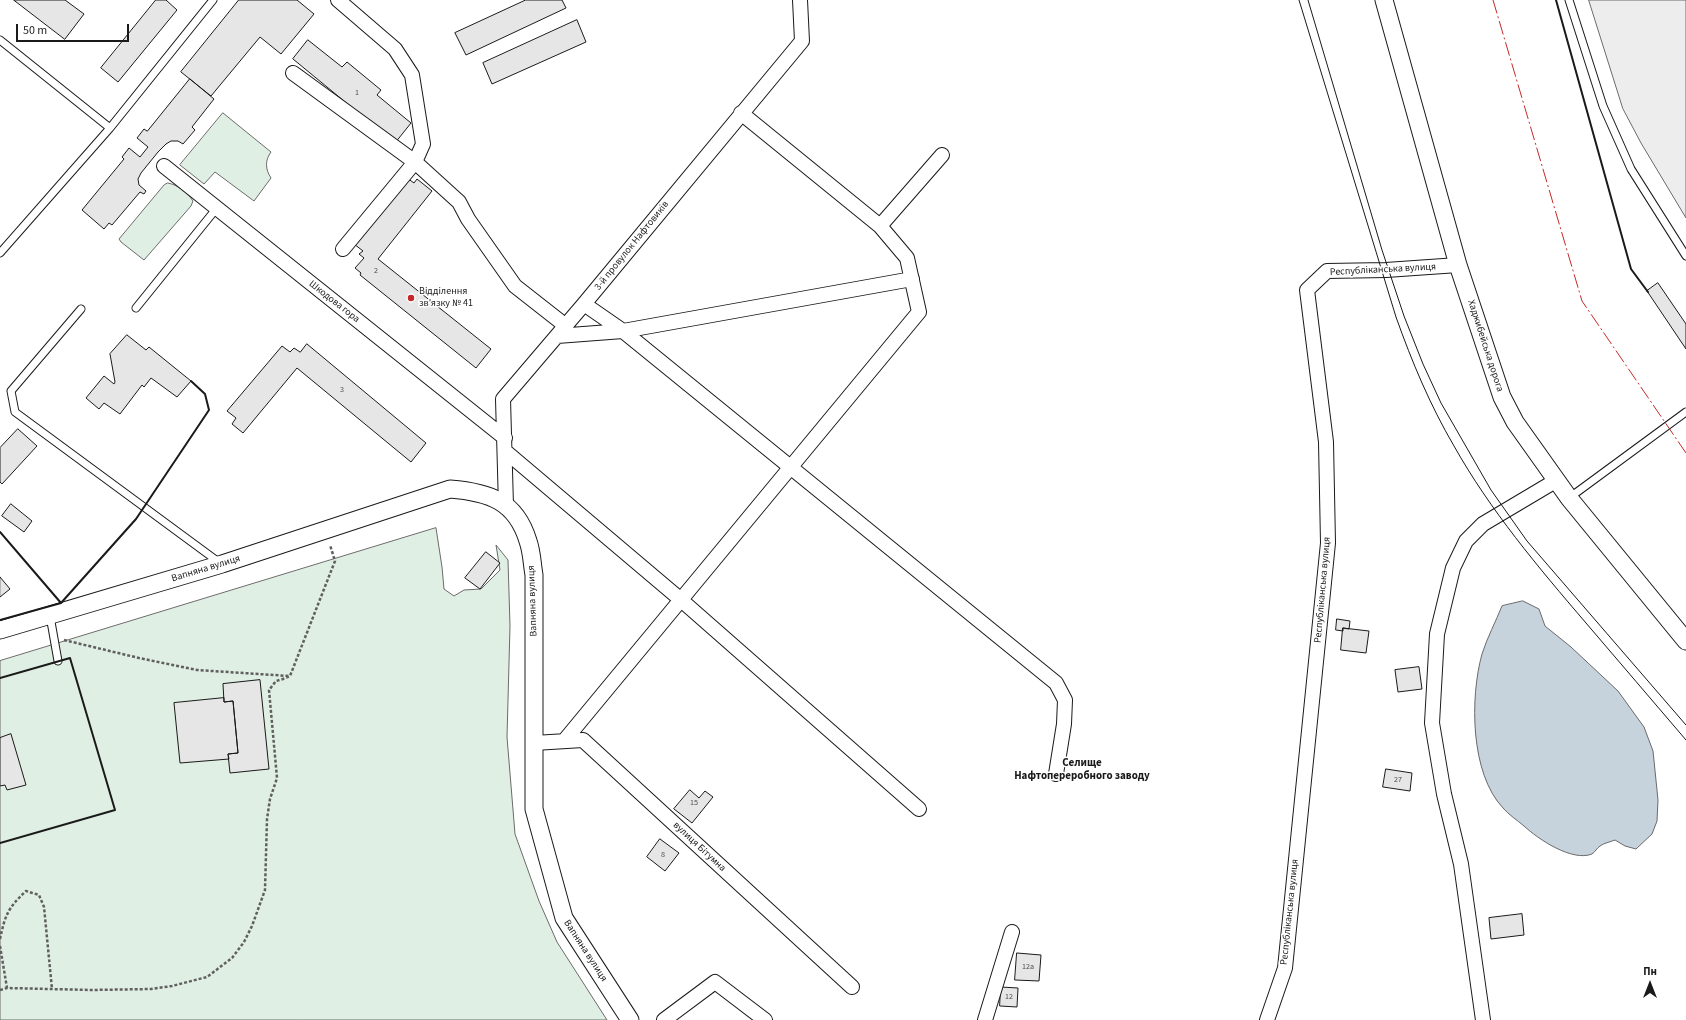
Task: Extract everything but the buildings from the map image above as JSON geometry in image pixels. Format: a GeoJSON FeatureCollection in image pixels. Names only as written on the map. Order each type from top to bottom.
{"type":"FeatureCollection","features":[{"type":"Feature","properties":{"kind":"street"},"geometry":{"type":"LineString","coordinates":[[338,0],[395,49],[412,75],[421,121],[423,144],[415,162],[343,249]]}},
{"type":"Feature","properties":{"kind":"street","name":"3-й провулок Нафтовиків"},"geometry":{"type":"LineString","coordinates":[[506,506],[503,399],[584,304],[741,112],[802,41],[800,0]]}},
{"type":"Feature","properties":{"kind":"street","name":"Хаджибейська дорога"},"geometry":{"type":"LineString","coordinates":[[1384,0],[1458,265],[1502,397],[1515,422],[1569,498],[1686,641]]}},
{"type":"Feature","properties":{"kind":"street"},"geometry":{"type":"LineString","coordinates":[[293,73],[415,162],[459,202],[468,219],[515,286],[561,331],[623,331],[912,279]]}},
{"type":"Feature","properties":{"kind":"street"},"geometry":{"type":"LineString","coordinates":[[564,741],[919,312],[907,258],[880,226],[741,112]]}},
{"type":"Feature","properties":{"kind":"street"},"geometry":{"type":"LineString","coordinates":[[880,226],[942,155]]}},
{"type":"Feature","properties":{"kind":"street","name":"Шкодова гора"},"geometry":{"type":"LineString","coordinates":[[164,166],[505,444],[919,809]]}},
{"type":"Feature","properties":{"kind":"street","name":"Республіканська вулиця"},"geometry":{"type":"LineString","coordinates":[[1267,1020],[1285,968],[1328,543],[1326,442],[1307,290],[1327,271],[1386,270],[1458,265]]}},
{"type":"Feature","properties":{"kind":"street"},"geometry":{"type":"LineString","coordinates":[[584,304],[623,331],[789,468],[1056,683],[1065,700],[1064,724],[1056,774]]}},
{"type":"Feature","properties":{"kind":"street"},"geometry":{"type":"LineString","coordinates":[[1483,1020],[1461,864],[1444,794],[1432,723],[1438,634],[1453,568],[1466,541],[1483,524],[1556,480]]}},
{"type":"Feature","properties":{"kind":"street","name":"Вапняна вулиця"},"geometry":{"type":"LineString","coordinates":[[0,630],[222,564],[450,489],[472,491],[496,498],[520,521],[528,542],[534,575],[534,809],[564,918],[630,1020]]}},
{"type":"Feature","properties":{"kind":"street","name":"вулиця Бітумна"},"geometry":{"type":"LineString","coordinates":[[534,742],[584,740],[852,987]]}},
{"type":"Feature","properties":{"kind":"street"},"geometry":{"type":"LineString","coordinates":[[985,1020],[1012,932]]}},
{"type":"Feature","properties":{"kind":"street"},"geometry":{"type":"LineString","coordinates":[[664,1020],[715,982],[765,1020]]}},
{"type":"Feature","properties":{"kind":"lane"},"geometry":{"type":"LineString","coordinates":[[0,253],[110,128],[213,0]]}},
{"type":"Feature","properties":{"kind":"lane"},"geometry":{"type":"LineString","coordinates":[[1569,0],[1606,113],[1632,168],[1686,256]]}},
{"type":"Feature","properties":{"kind":"lane"},"geometry":{"type":"LineString","coordinates":[[0,40],[110,128]]}},
{"type":"Feature","properties":{"kind":"lane"},"geometry":{"type":"LineString","coordinates":[[136,308],[216,209]]}},
{"type":"Feature","properties":{"kind":"lane"},"geometry":{"type":"LineString","coordinates":[[81,309],[11,391],[15,412],[222,564]]}},
{"type":"Feature","properties":{"kind":"lane"},"geometry":{"type":"LineString","coordinates":[[1569,498],[1686,412]]}},
{"type":"Feature","properties":{"kind":"lane"},"geometry":{"type":"LineString","coordinates":[[50,616],[58,661]]}},
{"type":"Feature","properties":{"kind":"path"},"geometry":{"type":"LineString","coordinates":[[0,990],[7,988],[151,989],[172,986],[207,977],[232,958],[244,942],[260,908],[265,890],[267,819],[270,799],[277,778],[269,690],[276,681],[283,680],[290,676],[335,561],[326,531]]}},
{"type":"Feature","properties":{"kind":"path"},"geometry":{"type":"LineString","coordinates":[[54,637],[139,658],[197,670],[290,676]]}},
{"type":"Feature","properties":{"kind":"path"},"geometry":{"type":"LineString","coordinates":[[0,939],[4,919],[12,903],[26,891],[39,895],[44,907],[52,989]]}},
{"type":"Feature","properties":{"kind":"path"},"geometry":{"type":"LineString","coordinates":[[0,946],[7,988]]}},
{"type":"Feature","properties":{"kind":"green space"},"geometry":{"type":"Polygon","coordinates":[[[223,113],[271,152],[266,165],[271,178],[254,201],[215,172],[204,184],[180,165],[223,113]]]}},
{"type":"Feature","properties":{"kind":"green space"},"geometry":{"type":"Polygon","coordinates":[[[168,183],[182,189],[193,201],[191,206],[144,260],[119,239],[164,185],[168,183]]]}},
{"type":"Feature","properties":{"kind":"green space"},"geometry":{"type":"Polygon","coordinates":[[[436,528],[444,589],[454,596],[464,590],[481,589],[500,570],[496,545],[508,560],[510,626],[507,737],[515,834],[539,901],[557,942],[607,1020],[0,1020],[0,661],[436,528]]]}},
{"type":"Feature","properties":{"kind":"shaded area"},"geometry":{"type":"Polygon","coordinates":[[[1589,0],[1686,0],[1686,218],[1641,143],[1623,109],[1589,0]]]}},
{"type":"Feature","properties":{"kind":"shaded area"},"geometry":{"type":"Polygon","coordinates":[[[1523,601],[1539,609],[1545,626],[1571,647],[1618,691],[1644,727],[1653,751],[1658,800],[1657,821],[1652,834],[1636,849],[1625,846],[1615,840],[1605,843],[1592,854],[1584,856],[1565,852],[1546,843],[1505,811],[1492,793],[1484,775],[1476,734],[1475,712],[1478,672],[1484,648],[1502,606],[1523,601]]]}},
{"type":"Feature","properties":{"kind":"tram line"},"geometry":{"type":"LineString","coordinates":[[1299,0],[1396,317],[1415,367],[1437,415],[1468,470],[1516,538],[1568,602],[1686,740]]}},
{"type":"Feature","properties":{"kind":"tram line"},"geometry":{"type":"LineString","coordinates":[[1308,0],[1382,250],[1404,316],[1423,364],[1441,403],[1491,490],[1527,541],[1686,725]]}},
{"type":"Feature","properties":{"kind":"wall"},"geometry":{"type":"LineString","coordinates":[[1556,0],[1631,269],[1648,292]]}},
{"type":"Feature","properties":{"kind":"wall"},"geometry":{"type":"LineString","coordinates":[[0,620],[61,603],[136,519],[209,410],[205,394],[191,381]]}},
{"type":"Feature","properties":{"kind":"wall"},"geometry":{"type":"LineString","coordinates":[[0,532],[61,603]]}},
{"type":"Feature","properties":{"kind":"wall"},"geometry":{"type":"LineString","coordinates":[[0,678],[70,658],[115,810],[0,843]]}},
{"type":"Feature","properties":{"kind":"power"},"geometry":{"type":"LineString","coordinates":[[1493,0],[1582,301],[1686,453]]}},
{"type":"Feature","properties":{"kind":"place","name":"Відділення зв'язку № 41"},"geometry":{"type":"Point","coordinates":[411,298]}},
{"type":"Feature","properties":{"kind":"district","name":"Селище Нафтопереробного заводу"},"geometry":{"type":"Point","coordinates":[1082,770]}}]}
